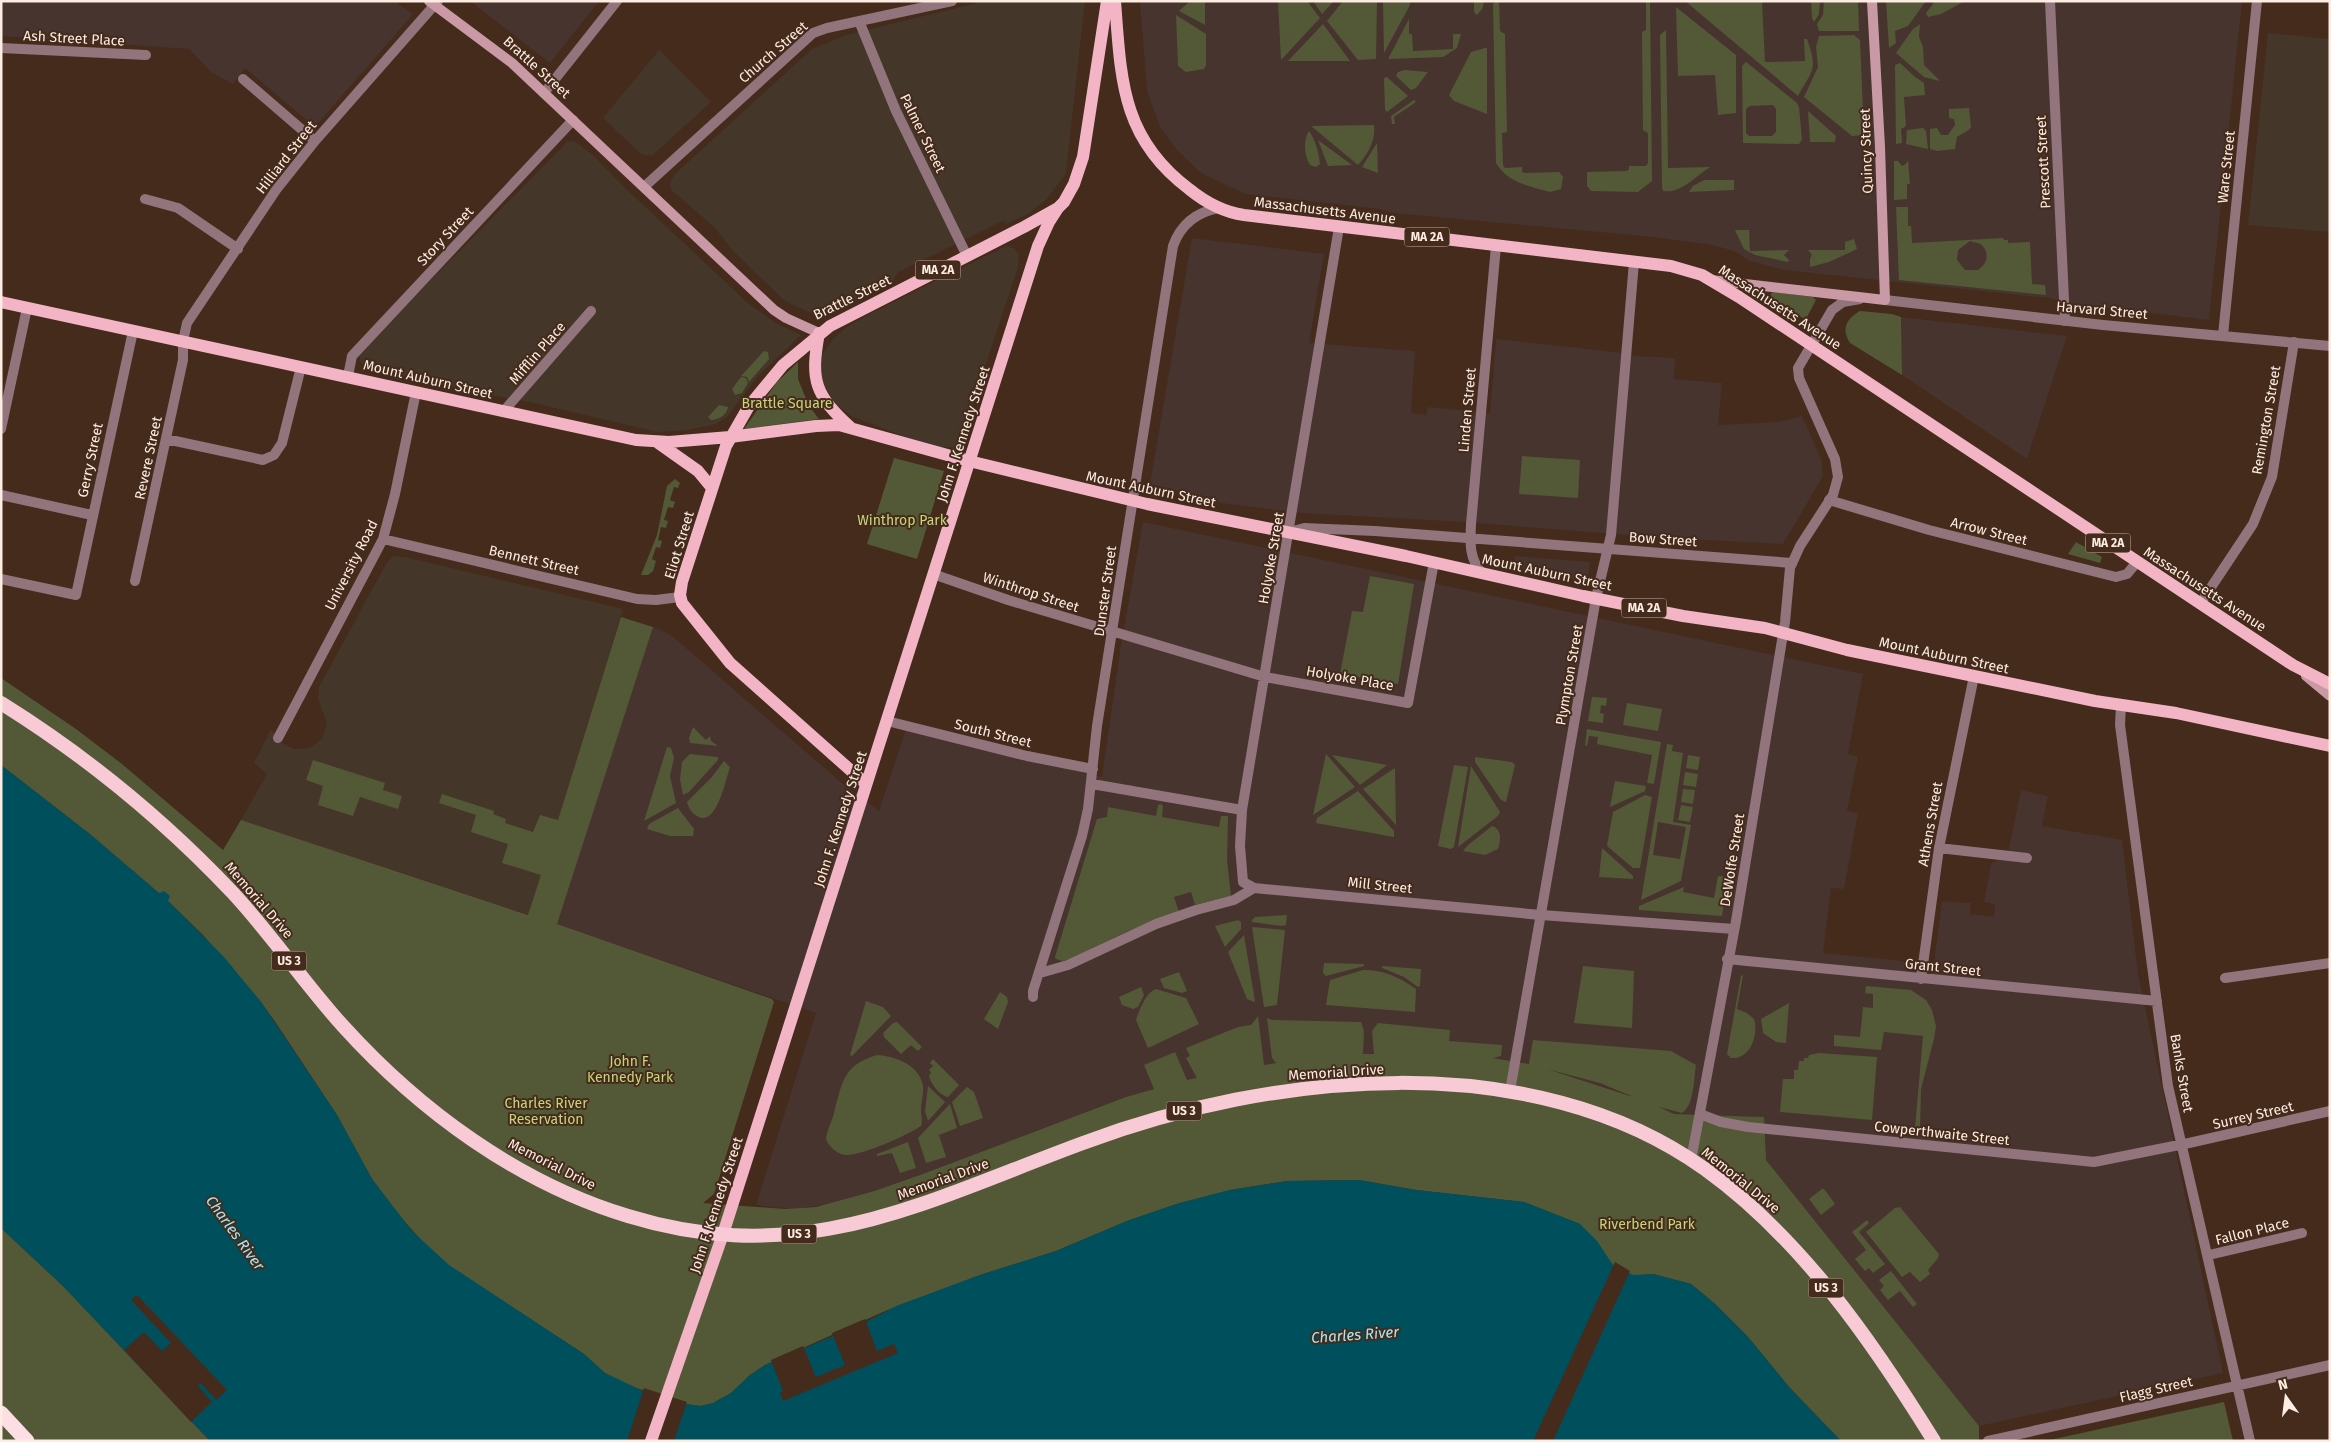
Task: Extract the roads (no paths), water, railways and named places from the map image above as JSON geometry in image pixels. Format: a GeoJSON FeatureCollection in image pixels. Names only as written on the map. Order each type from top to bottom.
{"type":"FeatureCollection","features":[{"type":"Feature","properties":{"kind":"highway","name":"Memorial Drive"},"geometry":{"type":"LineString","coordinates":[[1,703],[91,765],[132,798],[190,850],[245,907],[325,1005],[361,1045],[406,1088],[457,1128],[512,1163],[588,1202],[627,1216],[660,1224],[723,1234],[795,1234],[862,1223],[946,1197],[1099,1137],[1157,1118],[1215,1104],[1292,1091],[1367,1085],[1436,1084],[1510,1090],[1560,1101],[1610,1118],[1646,1134],[1691,1160],[1727,1186],[1758,1213],[1810,1268],[1865,1338],[1934,1441]]}},
{"type":"Feature","properties":{"kind":"highway"},"geometry":{"type":"LineString","coordinates":[[1,1413],[27,1441]]}},
{"type":"Feature","properties":{"kind":"main road","name":"Brattle Street"},"geometry":{"type":"LineString","coordinates":[[434,3],[497,50],[774,310],[786,318],[819,333],[844,318],[1058,208],[1070,193],[1081,165],[1104,20],[1105,1]]}},
{"type":"Feature","properties":{"kind":"main road","name":"Massachusetts Avenue"},"geometry":{"type":"LineString","coordinates":[[1115,1],[1123,84],[1129,108],[1140,134],[1170,174],[1218,208],[1238,214],[1684,268],[1711,280],[2293,665],[2330,684]]}},
{"type":"Feature","properties":{"kind":"main road","name":"Quincy Street"},"geometry":{"type":"LineString","coordinates":[[1872,1],[1880,147],[1885,300]]}},
{"type":"Feature","properties":{"kind":"main road","name":"John F. Kennedy Street"},"geometry":{"type":"LineString","coordinates":[[651,1441],[723,1234],[1038,246],[1058,208]]}},
{"type":"Feature","properties":{"kind":"main road","name":"Harvard Street"},"geometry":{"type":"LineString","coordinates":[[1711,280],[1885,300]]}},
{"type":"Feature","properties":{"kind":"main road","name":"Mount Auburn Street"},"geometry":{"type":"LineString","coordinates":[[1,302],[133,332],[348,376],[630,439],[657,442],[730,437],[826,425],[851,428],[969,461],[1133,501],[1434,562],[1482,574],[1683,616],[1739,623],[1860,653],[2121,705],[2176,713],[2330,746]]}},
{"type":"Feature","properties":{"kind":"main road","name":"Mount Auburn Street"},"geometry":{"type":"LineString","coordinates":[[819,333],[814,361],[816,382],[828,405],[851,428]]}},
{"type":"Feature","properties":{"kind":"main road","name":"Eliot Street"},"geometry":{"type":"LineString","coordinates":[[819,333],[776,372],[752,402],[730,437],[683,579],[680,597],[684,607],[695,618],[725,658],[866,784]]}},
{"type":"Feature","properties":{"kind":"main road"},"geometry":{"type":"LineString","coordinates":[[657,442],[698,471],[712,488]]}},
{"type":"Feature","properties":{"kind":"main road"},"geometry":{"type":"LineString","coordinates":[[2293,665],[2330,696]]}},
{"type":"Feature","properties":{"kind":"street"},"geometry":{"type":"LineString","coordinates":[[544,93],[618,1]]}},
{"type":"Feature","properties":{"kind":"street","name":"Church Street"},"geometry":{"type":"LineString","coordinates":[[644,187],[809,36],[818,30],[952,1]]}},
{"type":"Feature","properties":{"kind":"street","name":"Prescott Street"},"geometry":{"type":"LineString","coordinates":[[2050,1],[2065,321]]}},
{"type":"Feature","properties":{"kind":"street","name":"Ware Street"},"geometry":{"type":"LineString","coordinates":[[2223,335],[2257,1]]}},
{"type":"Feature","properties":{"kind":"street","name":"Hilliard Street"},"geometry":{"type":"LineString","coordinates":[[183,341],[187,323],[276,190],[315,140],[434,3]]}},
{"type":"Feature","properties":{"kind":"street","name":"Palmer Street"},"geometry":{"type":"LineString","coordinates":[[859,21],[896,111],[967,256]]}},
{"type":"Feature","properties":{"kind":"street","name":"Ash Street Place"},"geometry":{"type":"LineString","coordinates":[[1,48],[146,55]]}},
{"type":"Feature","properties":{"kind":"street"},"geometry":{"type":"LineString","coordinates":[[243,79],[315,140]]}},
{"type":"Feature","properties":{"kind":"street","name":"Story Street"},"geometry":{"type":"LineString","coordinates":[[348,376],[352,356],[573,120]]}},
{"type":"Feature","properties":{"kind":"street"},"geometry":{"type":"LineString","coordinates":[[145,200],[178,208],[238,248]]}},
{"type":"Feature","properties":{"kind":"street","name":"Dunster Street"},"geometry":{"type":"LineString","coordinates":[[1033,997],[1033,991],[1082,836],[1092,784],[1097,726],[1114,632],[1173,246],[1180,231],[1191,218],[1218,208]]}},
{"type":"Feature","properties":{"kind":"street","name":"Holyoke Street"},"geometry":{"type":"LineString","coordinates":[[1254,888],[1246,885],[1241,875],[1242,810],[1290,532],[1339,227]]}},
{"type":"Feature","properties":{"kind":"street","name":"Linden Street"},"geometry":{"type":"LineString","coordinates":[[1482,574],[1473,559],[1470,539],[1496,246]]}},
{"type":"Feature","properties":{"kind":"street","name":"Plympton Street"},"geometry":{"type":"LineString","coordinates":[[1510,1090],[1596,598],[1611,535],[1634,262]]}},
{"type":"Feature","properties":{"kind":"street","name":"Harvard Street"},"geometry":{"type":"LineString","coordinates":[[1811,345],[1836,306],[1852,300],[1871,298]]}},
{"type":"Feature","properties":{"kind":"street","name":"Harvard Street"},"geometry":{"type":"LineString","coordinates":[[1885,300],[2065,321],[2330,346]]}},
{"type":"Feature","properties":{"kind":"street"},"geometry":{"type":"LineString","coordinates":[[1,429],[27,308]]}},
{"type":"Feature","properties":{"kind":"street","name":"Mifflin Place"},"geometry":{"type":"LineString","coordinates":[[503,412],[591,311]]}},
{"type":"Feature","properties":{"kind":"street","name":"Gerry Street"},"geometry":{"type":"LineString","coordinates":[[1,579],[76,595],[133,332]]}},
{"type":"Feature","properties":{"kind":"street","name":"Revere Street"},"geometry":{"type":"LineString","coordinates":[[135,581],[183,360],[183,341]]}},
{"type":"Feature","properties":{"kind":"street","name":"Remington Street"},"geometry":{"type":"LineString","coordinates":[[2200,604],[2253,524],[2272,477],[2294,342]]}},
{"type":"Feature","properties":{"kind":"street"},"geometry":{"type":"LineString","coordinates":[[1792,563],[1836,486],[1838,468],[1798,374],[1799,363],[1811,345]]}},
{"type":"Feature","properties":{"kind":"street"},"geometry":{"type":"LineString","coordinates":[[166,439],[263,460],[274,455],[282,443],[301,367]]}},
{"type":"Feature","properties":{"kind":"street","name":"University Road"},"geometry":{"type":"LineString","coordinates":[[278,738],[383,539],[396,494],[416,392]]}},
{"type":"Feature","properties":{"kind":"street"},"geometry":{"type":"LineString","coordinates":[[1,495],[92,515]]}},
{"type":"Feature","properties":{"kind":"street","name":"Arrow Street"},"geometry":{"type":"LineString","coordinates":[[1829,500],[1928,530],[2118,577],[2127,574],[2137,562]]}},
{"type":"Feature","properties":{"kind":"street","name":"Bow Street"},"geometry":{"type":"LineString","coordinates":[[1290,532],[1304,528],[1327,529],[1792,563]]}},
{"type":"Feature","properties":{"kind":"street","name":"Bennett Street"},"geometry":{"type":"LineString","coordinates":[[383,539],[637,599],[656,600],[680,597]]}},
{"type":"Feature","properties":{"kind":"street","name":"Holyoke Place"},"geometry":{"type":"LineString","coordinates":[[1265,677],[1408,703],[1434,562]]}},
{"type":"Feature","properties":{"kind":"street","name":"DeWolfe Street"},"geometry":{"type":"LineString","coordinates":[[1691,1160],[1734,929],[1783,633],[1792,563]]}},
{"type":"Feature","properties":{"kind":"street","name":"Winthrop Street"},"geometry":{"type":"LineString","coordinates":[[933,574],[1114,632],[1265,677]]}},
{"type":"Feature","properties":{"kind":"street","name":"Athens Street"},"geometry":{"type":"LineString","coordinates":[[1922,979],[1939,848],[1974,676]]}},
{"type":"Feature","properties":{"kind":"street","name":"Banks Street"},"geometry":{"type":"LineString","coordinates":[[2121,705],[2120,725],[2168,1086],[2250,1441]]}},
{"type":"Feature","properties":{"kind":"street","name":"South Street"},"geometry":{"type":"LineString","coordinates":[[887,721],[1027,756],[1093,769]]}},
{"type":"Feature","properties":{"kind":"street"},"geometry":{"type":"LineString","coordinates":[[1092,784],[1242,810]]}},
{"type":"Feature","properties":{"kind":"street"},"geometry":{"type":"LineString","coordinates":[[1939,848],[2027,858]]}},
{"type":"Feature","properties":{"kind":"street"},"geometry":{"type":"LineString","coordinates":[[1040,973],[1068,965],[1156,924],[1196,910],[1234,900],[1254,888]]}},
{"type":"Feature","properties":{"kind":"street","name":"Mill Street"},"geometry":{"type":"LineString","coordinates":[[1254,888],[1541,915],[1734,929]]}},
{"type":"Feature","properties":{"kind":"street","name":"Grant Street"},"geometry":{"type":"LineString","coordinates":[[1727,959],[2156,1001]]}},
{"type":"Feature","properties":{"kind":"street"},"geometry":{"type":"LineString","coordinates":[[2225,978],[2330,963]]}},
{"type":"Feature","properties":{"kind":"street","name":"Surrey Street"},"geometry":{"type":"LineString","coordinates":[[2182,1145],[2330,1111]]}},
{"type":"Feature","properties":{"kind":"street","name":"Cowperthwaite Street"},"geometry":{"type":"LineString","coordinates":[[1700,1114],[1721,1122],[1748,1127],[2094,1162],[2182,1145]]}},
{"type":"Feature","properties":{"kind":"street","name":"Fallon Place"},"geometry":{"type":"LineString","coordinates":[[2208,1255],[2302,1232]]}},
{"type":"Feature","properties":{"kind":"street","name":"Flagg Street"},"geometry":{"type":"LineString","coordinates":[[1988,1441],[2330,1365]]}},
{"type":"Feature","properties":{"kind":"water","name":"Charles River"},"geometry":{"type":"Polygon","coordinates":[[[1,765],[91,835],[159,893],[164,891],[170,896],[168,901],[224,957],[261,1002],[337,1115],[372,1179],[412,1231],[449,1265],[584,1354],[605,1373],[643,1391],[686,1404],[701,1406],[713,1403],[731,1393],[750,1375],[765,1365],[866,1322],[896,1306],[980,1275],[1056,1251],[1127,1221],[1176,1204],[1230,1190],[1288,1181],[1359,1180],[1416,1190],[1524,1202],[1580,1224],[1597,1241],[1613,1265],[1633,1275],[1653,1274],[1691,1284],[1714,1303],[1748,1337],[1789,1387],[1841,1441],[210,1441],[63,1286],[1,1228],[1,765]]]}},
{"type":"Feature","properties":{"kind":"park label","name":"Brattle Square"},"geometry":{"type":"Point","coordinates":[787,403]}},
{"type":"Feature","properties":{"kind":"park label","name":"Winthrop Park"},"geometry":{"type":"Point","coordinates":[902,520]}},
{"type":"Feature","properties":{"kind":"park label","name":"John F. Kennedy Park"},"geometry":{"type":"Point","coordinates":[630,1070]}},
{"type":"Feature","properties":{"kind":"park label","name":"Charles River Reservation"},"geometry":{"type":"Point","coordinates":[546,1112]}},
{"type":"Feature","properties":{"kind":"park label","name":"Riverbend Park"},"geometry":{"type":"Point","coordinates":[1647,1224]}}]}
